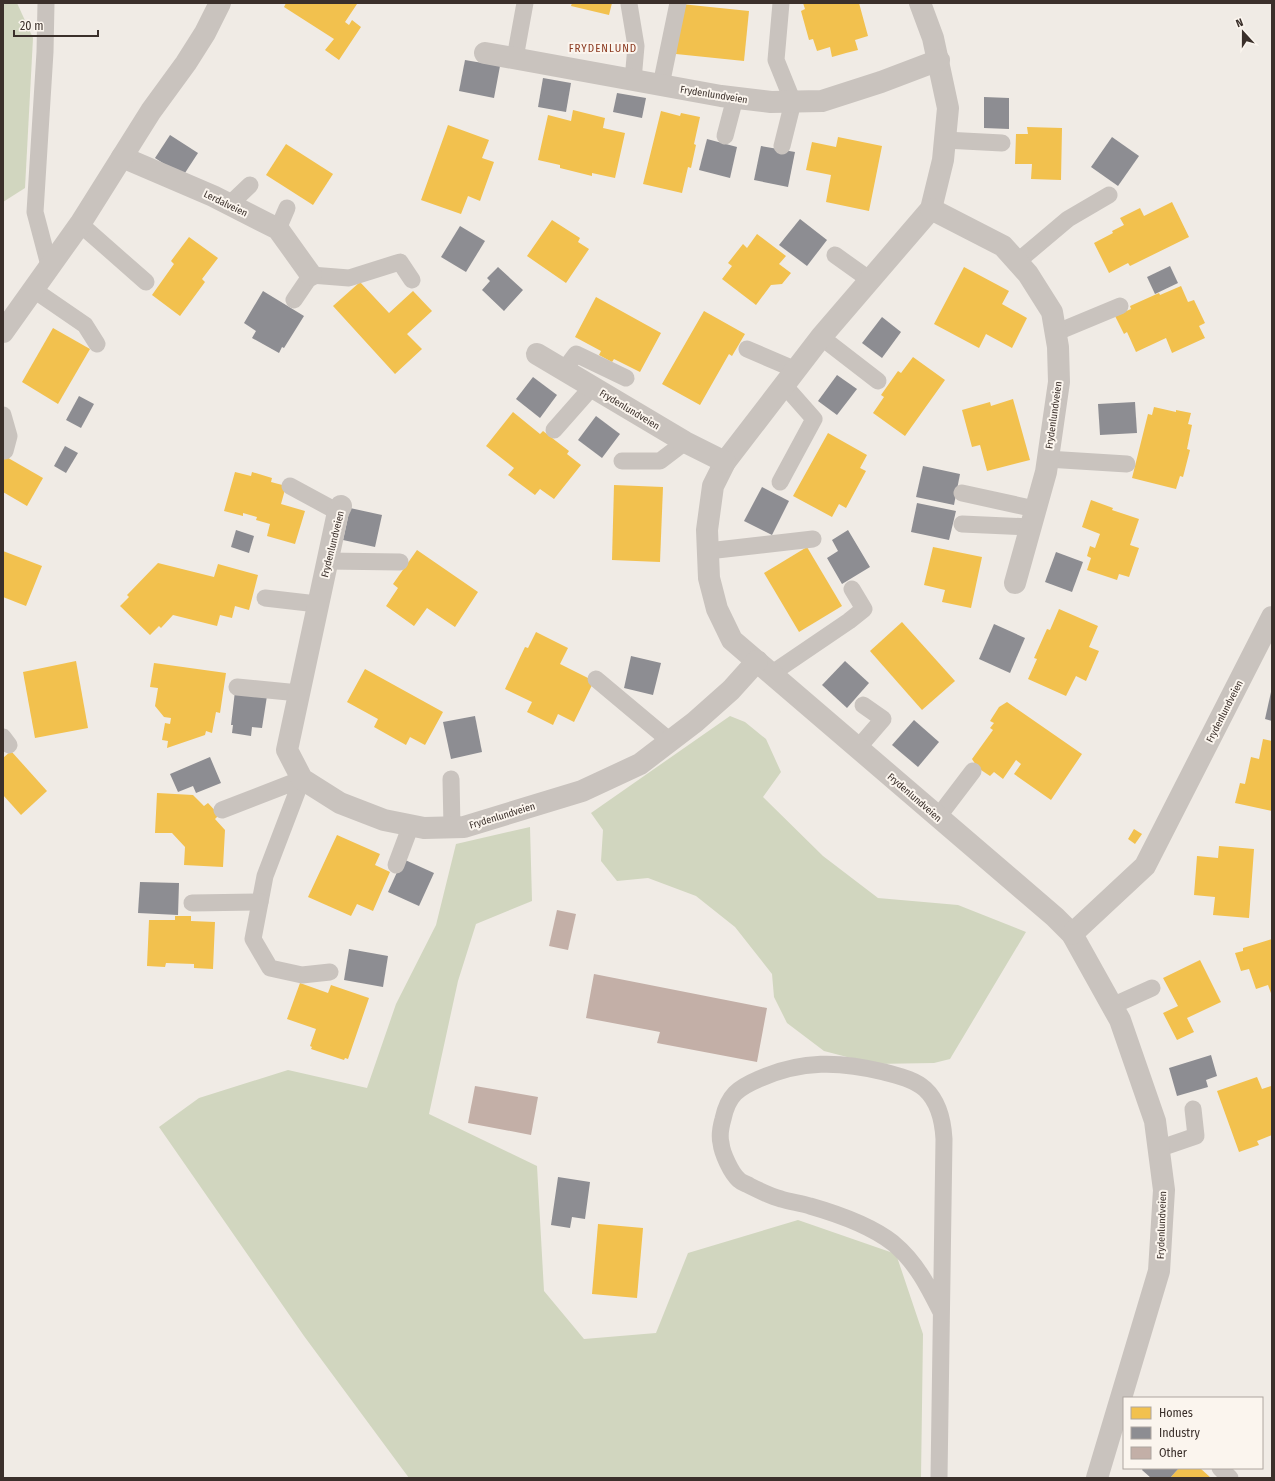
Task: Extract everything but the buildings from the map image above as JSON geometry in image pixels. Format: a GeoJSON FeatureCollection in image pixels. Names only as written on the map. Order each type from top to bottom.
{"type":"FeatureCollection","features":[{"type":"Feature","properties":{"kind":"street"},"geometry":{"type":"LineString","coordinates":[[3,332],[50,269],[80,224],[151,111],[205,34],[220,3]]}},
{"type":"Feature","properties":{"kind":"street","name":"Frydenlundveien"},"geometry":{"type":"LineString","coordinates":[[920,3],[933,38],[939,60],[948,108],[944,160],[931,209],[821,337],[724,462],[713,486],[707,530],[709,578],[717,609],[732,640],[1049,912],[1072,934],[1120,1020],[1155,1121],[1164,1190],[1159,1271],[1097,1478]]}},
{"type":"Feature","properties":{"kind":"street","name":"Frydenlundveien"},"geometry":{"type":"LineString","coordinates":[[485,53],[735,98],[771,102],[822,101],[881,82],[939,60]]}},
{"type":"Feature","properties":{"kind":"street","name":"Lerdalveien"},"geometry":{"type":"LineString","coordinates":[[122,157],[213,196],[278,229],[311,275]]}},
{"type":"Feature","properties":{"kind":"street","name":"Frydenlundveien"},"geometry":{"type":"LineString","coordinates":[[931,209],[1003,246],[1028,274],[1052,312],[1058,347],[1059,382],[1046,472],[1015,583]]}},
{"type":"Feature","properties":{"kind":"street","name":"Frydenlundveien"},"geometry":{"type":"LineString","coordinates":[[537,354],[685,442],[724,462]]}},
{"type":"Feature","properties":{"kind":"street","name":"Frydenlundveien"},"geometry":{"type":"LineString","coordinates":[[339,509],[317,604],[287,750],[302,779],[340,803],[384,820],[424,828],[464,827],[582,791],[640,764],[695,722],[731,690],[764,667]]}},
{"type":"Feature","properties":{"kind":"street","name":"Frydenlundveien"},"geometry":{"type":"LineString","coordinates":[[1072,934],[1145,866],[1272,617]]}},
{"type":"Feature","properties":{"kind":"lane"},"geometry":{"type":"LineString","coordinates":[[46,3],[45,68],[35,212],[50,269]]}},
{"type":"Feature","properties":{"kind":"lane"},"geometry":{"type":"LineString","coordinates":[[514,58],[525,3]]}},
{"type":"Feature","properties":{"kind":"lane"},"geometry":{"type":"LineString","coordinates":[[661,85],[678,3]]}},
{"type":"Feature","properties":{"kind":"lane"},"geometry":{"type":"LineString","coordinates":[[781,3],[776,60],[793,102],[782,146]]}},
{"type":"Feature","properties":{"kind":"lane"},"geometry":{"type":"LineString","coordinates":[[629,4],[636,46],[633,80]]}},
{"type":"Feature","properties":{"kind":"lane"},"geometry":{"type":"LineString","coordinates":[[725,136],[735,98]]}},
{"type":"Feature","properties":{"kind":"lane"},"geometry":{"type":"LineString","coordinates":[[945,140],[1002,143]]}},
{"type":"Feature","properties":{"kind":"lane"},"geometry":{"type":"LineString","coordinates":[[229,205],[250,185]]}},
{"type":"Feature","properties":{"kind":"lane"},"geometry":{"type":"LineString","coordinates":[[1017,262],[1068,219],[1109,195]]}},
{"type":"Feature","properties":{"kind":"lane"},"geometry":{"type":"LineString","coordinates":[[278,229],[287,208]]}},
{"type":"Feature","properties":{"kind":"lane"},"geometry":{"type":"LineString","coordinates":[[80,224],[146,282]]}},
{"type":"Feature","properties":{"kind":"lane"},"geometry":{"type":"LineString","coordinates":[[835,255],[870,280]]}},
{"type":"Feature","properties":{"kind":"lane"},"geometry":{"type":"LineString","coordinates":[[294,300],[311,275],[349,278],[400,262],[412,280]]}},
{"type":"Feature","properties":{"kind":"lane"},"geometry":{"type":"LineString","coordinates":[[34,290],[85,325],[97,344]]}},
{"type":"Feature","properties":{"kind":"lane"},"geometry":{"type":"LineString","coordinates":[[1055,333],[1120,306]]}},
{"type":"Feature","properties":{"kind":"lane"},"geometry":{"type":"LineString","coordinates":[[821,337],[878,381]]}},
{"type":"Feature","properties":{"kind":"lane"},"geometry":{"type":"LineString","coordinates":[[747,349],[790,377],[814,419],[780,482]]}},
{"type":"Feature","properties":{"kind":"lane"},"geometry":{"type":"LineString","coordinates":[[564,370],[576,354],[626,378]]}},
{"type":"Feature","properties":{"kind":"lane"},"geometry":{"type":"LineString","coordinates":[[554,430],[592,387]]}},
{"type":"Feature","properties":{"kind":"lane"},"geometry":{"type":"LineString","coordinates":[[3,415],[9,436],[5,451]]}},
{"type":"Feature","properties":{"kind":"lane"},"geometry":{"type":"LineString","coordinates":[[622,461],[660,461],[685,442]]}},
{"type":"Feature","properties":{"kind":"lane"},"geometry":{"type":"LineString","coordinates":[[1047,459],[1127,464]]}},
{"type":"Feature","properties":{"kind":"lane"},"geometry":{"type":"LineString","coordinates":[[290,486],[339,509]]}},
{"type":"Feature","properties":{"kind":"lane"},"geometry":{"type":"LineString","coordinates":[[962,493],[1033,518]]}},
{"type":"Feature","properties":{"kind":"lane"},"geometry":{"type":"LineString","coordinates":[[962,524],[1033,518]]}},
{"type":"Feature","properties":{"kind":"lane"},"geometry":{"type":"LineString","coordinates":[[708,551],[813,539]]}},
{"type":"Feature","properties":{"kind":"lane"},"geometry":{"type":"LineString","coordinates":[[328,561],[400,562]]}},
{"type":"Feature","properties":{"kind":"lane"},"geometry":{"type":"LineString","coordinates":[[764,667],[849,621],[864,609],[852,589]]}},
{"type":"Feature","properties":{"kind":"lane"},"geometry":{"type":"LineString","coordinates":[[265,598],[317,604]]}},
{"type":"Feature","properties":{"kind":"lane"},"geometry":{"type":"LineString","coordinates":[[596,678],[670,741]]}},
{"type":"Feature","properties":{"kind":"lane"},"geometry":{"type":"LineString","coordinates":[[237,687],[299,693]]}},
{"type":"Feature","properties":{"kind":"lane"},"geometry":{"type":"LineString","coordinates":[[858,748],[883,719],[863,705]]}},
{"type":"Feature","properties":{"kind":"lane"},"geometry":{"type":"LineString","coordinates":[[938,817],[973,771]]}},
{"type":"Feature","properties":{"kind":"lane"},"geometry":{"type":"LineString","coordinates":[[222,810],[302,779]]}},
{"type":"Feature","properties":{"kind":"lane"},"geometry":{"type":"LineString","coordinates":[[302,779],[265,876],[253,939],[270,968],[302,976],[330,972]]}},
{"type":"Feature","properties":{"kind":"lane"},"geometry":{"type":"LineString","coordinates":[[451,779],[452,827]]}},
{"type":"Feature","properties":{"kind":"lane"},"geometry":{"type":"LineString","coordinates":[[396,865],[410,825]]}},
{"type":"Feature","properties":{"kind":"lane"},"geometry":{"type":"LineString","coordinates":[[192,903],[260,902]]}},
{"type":"Feature","properties":{"kind":"lane"},"geometry":{"type":"LineString","coordinates":[[1112,1006],[1152,988]]}},
{"type":"Feature","properties":{"kind":"lane"},"geometry":{"type":"LineString","coordinates":[[939,1478],[944,1139],[943,1125],[935,1100],[924,1089],[908,1078],[864,1067],[831,1064],[787,1068],[742,1087],[730,1099],[721,1127],[721,1143],[730,1169],[740,1181],[781,1199],[810,1206],[853,1222],[875,1232],[892,1243],[910,1259],[923,1277],[941,1312]]}},
{"type":"Feature","properties":{"kind":"lane"},"geometry":{"type":"LineString","coordinates":[[1158,1149],[1196,1136],[1193,1109]]}},
{"type":"Feature","properties":{"kind":"lane"},"geometry":{"type":"LineString","coordinates":[[1221,1469],[1230,1478]]}},
{"type":"Feature","properties":{"kind":"green space"},"geometry":{"type":"Polygon","coordinates":[[[3,3],[17,3],[33,38],[25,188],[3,202],[3,3]]]}},
{"type":"Feature","properties":{"kind":"green space"},"geometry":{"type":"Polygon","coordinates":[[[730,716],[745,722],[766,739],[781,772],[763,797],[823,856],[878,898],[958,905],[1026,932],[950,1059],[934,1063],[874,1064],[824,1051],[787,1023],[774,997],[772,974],[735,927],[696,896],[648,878],[617,881],[601,861],[603,830],[591,813],[730,716]]]}},
{"type":"Feature","properties":{"kind":"green space"},"geometry":{"type":"Polygon","coordinates":[[[530,827],[532,901],[476,924],[458,981],[429,1114],[537,1166],[544,1291],[584,1339],[656,1333],[688,1253],[798,1220],[896,1254],[923,1334],[921,1478],[409,1478],[304,1336],[159,1127],[199,1098],[288,1070],[367,1088],[396,1004],[436,925],[456,844],[530,827]]]}},
{"type":"Feature","properties":{"kind":"district","name":"FRYDENLUND"},"geometry":{"type":"Point","coordinates":[603,48]}}]}
